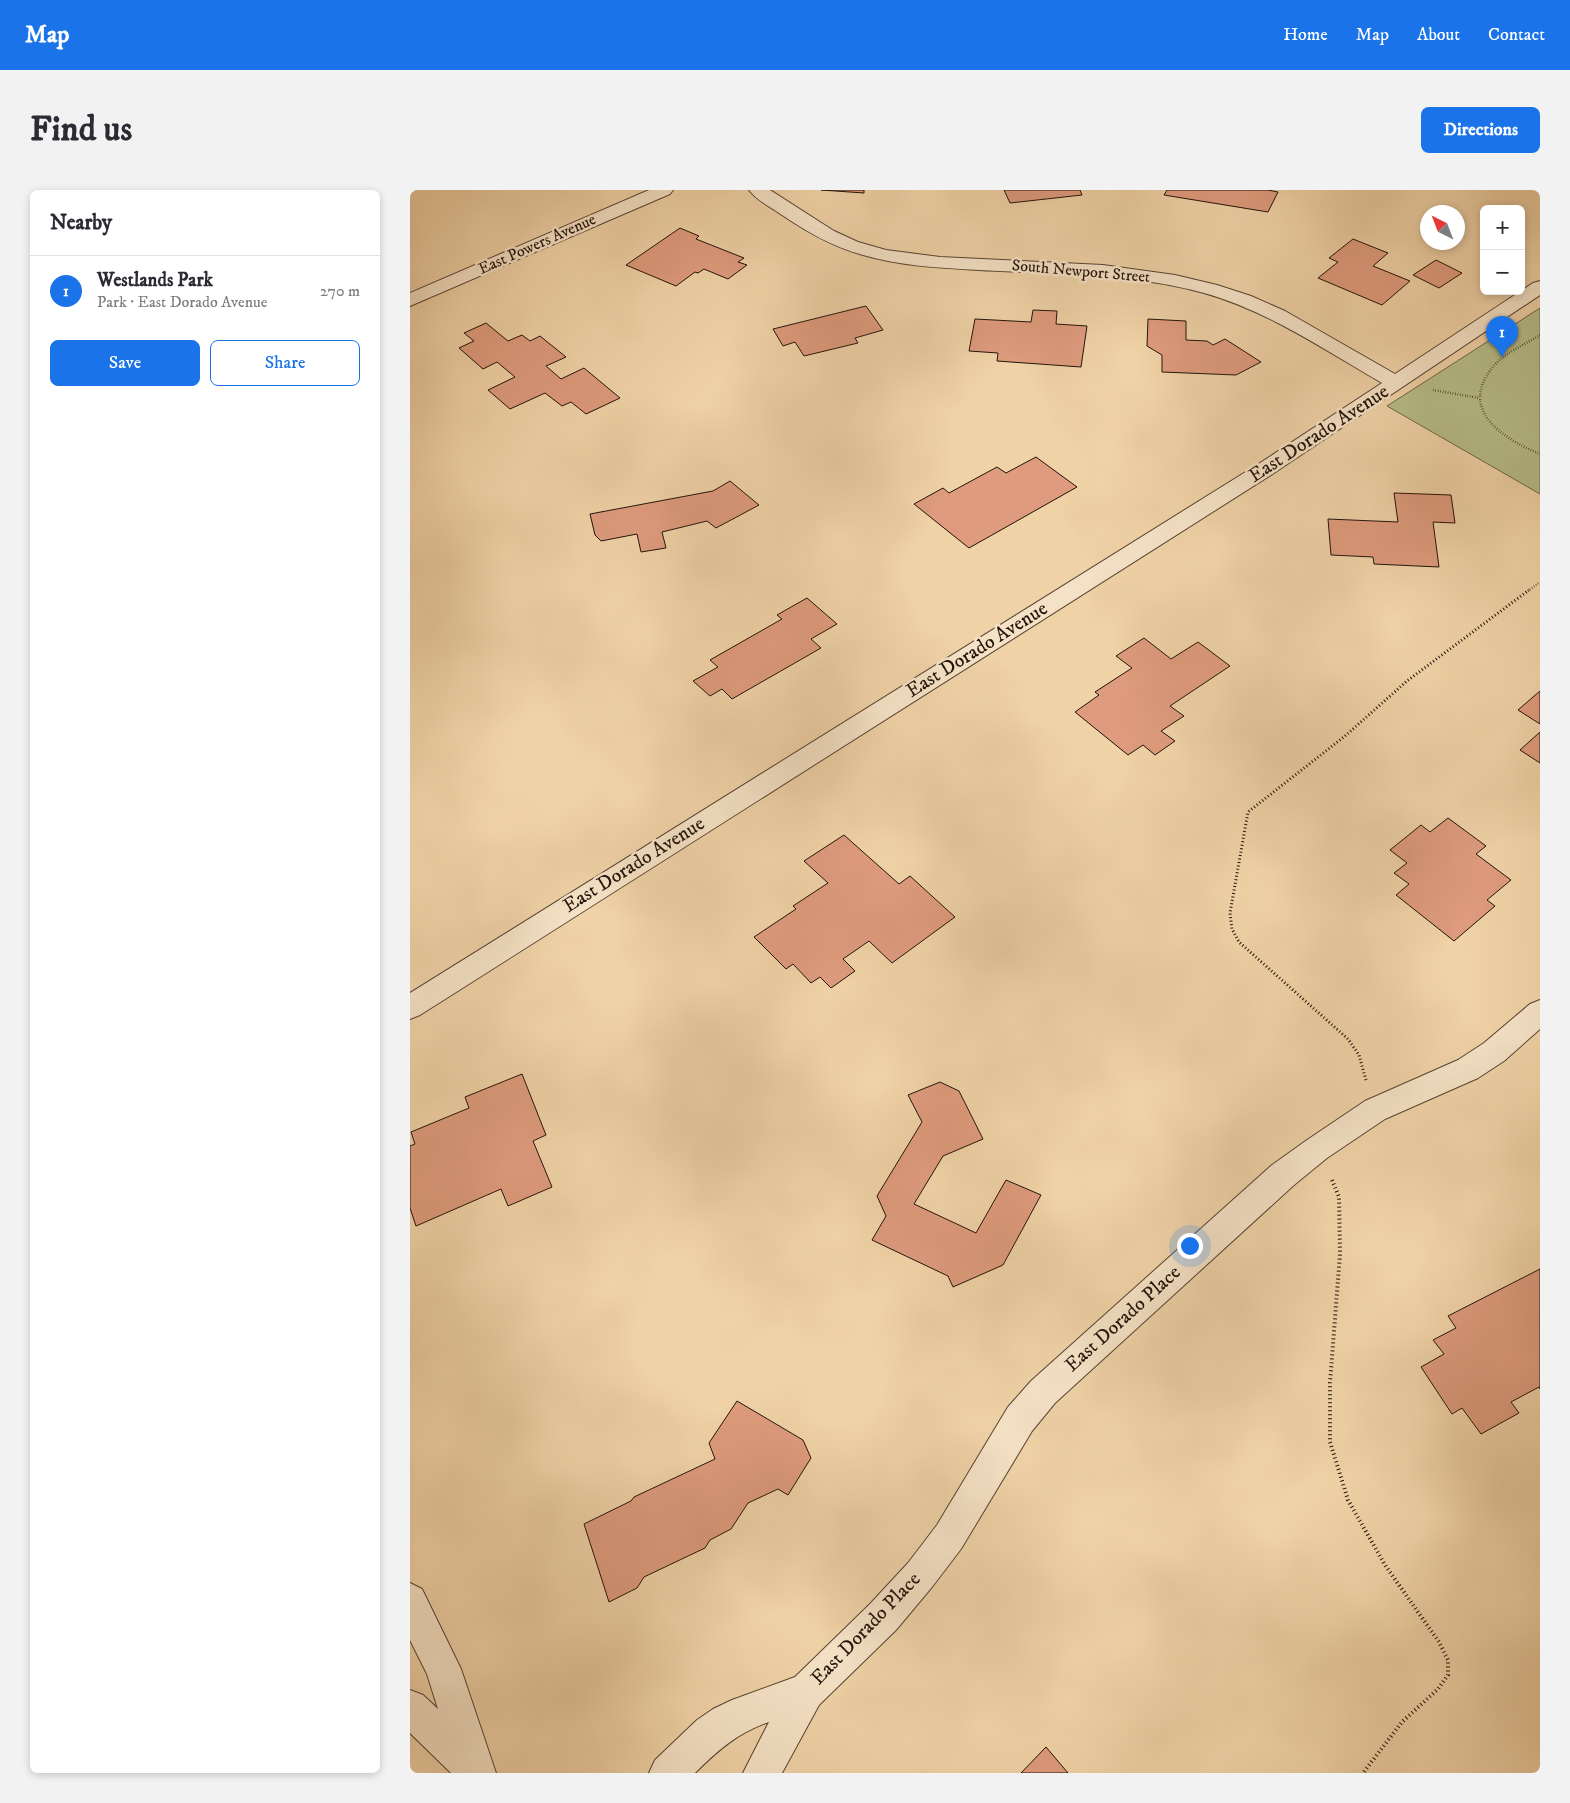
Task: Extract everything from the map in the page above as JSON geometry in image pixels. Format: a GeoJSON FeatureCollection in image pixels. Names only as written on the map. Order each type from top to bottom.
{"type":"FeatureCollection","features":[{"type":"Feature","properties":{"kind":"street","name":"East Powers Avenue"},"geometry":{"type":"LineString","coordinates":[[410,300],[664,190]]}},
{"type":"Feature","properties":{"kind":"street","name":"South Newport Street"},"geometry":{"type":"LineString","coordinates":[[758,190],[836,240],[884,256],[926,261],[1106,271],[1164,278],[1212,289],[1258,305],[1278,315],[1398,383]]}},
{"type":"Feature","properties":{"kind":"street","name":"East Dorado Avenue"},"geometry":{"type":"LineString","coordinates":[[410,1007],[1127,557],[1398,383],[1540,287]]}},
{"type":"Feature","properties":{"kind":"street","name":"East Dorado Place"},"geometry":{"type":"LineString","coordinates":[[762,1773],[806,1692],[884,1617],[920,1575],[949,1537],[1020,1419],[1043,1392],[1283,1175],[1317,1149],[1375,1110],[1468,1069],[1494,1052],[1540,1012]]}},
{"type":"Feature","properties":{"kind":"street"},"geometry":{"type":"LineString","coordinates":[[410,1601],[443,1669],[476,1772]]}},
{"type":"Feature","properties":{"kind":"street","name":"East Dorado Place"},"geometry":{"type":"LineString","coordinates":[[668,1773],[725,1723],[753,1710],[806,1692]]}},
{"type":"Feature","properties":{"kind":"street"},"geometry":{"type":"LineString","coordinates":[[410,1708],[476,1772]]}},
{"type":"Feature","properties":{"kind":"path"},"geometry":{"type":"LineString","coordinates":[[1540,335],[1504,358],[1492,369],[1480,386],[1479,398],[1487,419],[1498,432],[1520,447],[1540,454]]}},
{"type":"Feature","properties":{"kind":"path"},"geometry":{"type":"LineString","coordinates":[[1398,383],[1479,398]]}},
{"type":"Feature","properties":{"kind":"green space"},"geometry":{"type":"Polygon","coordinates":[[[1540,308],[1540,494],[1387,406],[1540,308]]]}},
{"type":"Feature","properties":{"kind":"building"},"geometry":{"type":"Polygon","coordinates":[[[821,190],[864,190],[864,193],[821,190]]]}},
{"type":"Feature","properties":{"kind":"building"},"geometry":{"type":"Polygon","coordinates":[[[1004,190],[1080,190],[1082,195],[1010,203],[1004,190]]]}},
{"type":"Feature","properties":{"kind":"building"},"geometry":{"type":"Polygon","coordinates":[[[1167,190],[1268,190],[1278,192],[1268,212],[1164,195],[1167,190]]]}},
{"type":"Feature","properties":{"kind":"building"},"geometry":{"type":"Polygon","coordinates":[[[680,228],[699,236],[696,239],[744,258],[738,262],[747,265],[728,279],[704,269],[698,273],[695,272],[676,286],[626,265],[680,228]]]}},
{"type":"Feature","properties":{"kind":"building"},"geometry":{"type":"Polygon","coordinates":[[[1353,239],[1388,253],[1373,266],[1410,281],[1382,305],[1318,278],[1338,262],[1329,258],[1353,239]]]}},
{"type":"Feature","properties":{"kind":"building"},"geometry":{"type":"Polygon","coordinates":[[[1436,260],[1462,273],[1439,288],[1413,275],[1436,260]]]}},
{"type":"Feature","properties":{"kind":"building"},"geometry":{"type":"Polygon","coordinates":[[[866,306],[883,330],[855,338],[858,343],[804,356],[795,342],[783,346],[773,329],[866,306]]]}},
{"type":"Feature","properties":{"kind":"building"},"geometry":{"type":"Polygon","coordinates":[[[1033,310],[1057,311],[1056,324],[1087,326],[1081,367],[997,361],[998,353],[969,351],[975,319],[1031,322],[1033,310]]]}},
{"type":"Feature","properties":{"kind":"building"},"geometry":{"type":"Polygon","coordinates":[[[1148,319],[1186,321],[1186,340],[1207,341],[1213,345],[1225,339],[1261,362],[1236,375],[1162,372],[1162,355],[1147,346],[1148,319]]]}},
{"type":"Feature","properties":{"kind":"building"},"geometry":{"type":"Polygon","coordinates":[[[486,323],[508,341],[522,335],[530,341],[540,336],[566,357],[546,366],[561,379],[584,368],[620,398],[586,414],[571,402],[562,406],[545,393],[510,409],[488,390],[515,377],[497,362],[483,369],[459,348],[474,341],[464,333],[486,323]]]}},
{"type":"Feature","properties":{"kind":"building"},"geometry":{"type":"Polygon","coordinates":[[[1036,457],[1077,487],[969,548],[914,504],[943,488],[949,493],[997,467],[1006,473],[1036,457]]]}},
{"type":"Feature","properties":{"kind":"building"},"geometry":{"type":"Polygon","coordinates":[[[730,481],[759,505],[716,528],[707,521],[662,532],[666,548],[641,552],[637,534],[601,541],[595,535],[590,514],[713,491],[730,481]]]}},
{"type":"Feature","properties":{"kind":"building"},"geometry":{"type":"Polygon","coordinates":[[[1394,493],[1451,495],[1455,523],[1433,522],[1439,567],[1374,564],[1373,557],[1331,555],[1328,519],[1398,522],[1394,493]]]}},
{"type":"Feature","properties":{"kind":"building"},"geometry":{"type":"Polygon","coordinates":[[[807,598],[837,624],[811,639],[821,648],[732,699],[722,689],[710,696],[693,681],[718,667],[710,660],[782,619],[777,615],[807,598]]]}},
{"type":"Feature","properties":{"kind":"building"},"geometry":{"type":"Polygon","coordinates":[[[1144,638],[1171,659],[1198,642],[1230,666],[1170,706],[1184,716],[1161,731],[1175,741],[1155,755],[1143,745],[1128,755],[1075,712],[1099,695],[1095,692],[1132,668],[1116,656],[1144,638]]]}},
{"type":"Feature","properties":{"kind":"building"},"geometry":{"type":"Polygon","coordinates":[[[1540,691],[1540,724],[1518,710],[1540,691]]]}},
{"type":"Feature","properties":{"kind":"building"},"geometry":{"type":"Polygon","coordinates":[[[1540,732],[1540,763],[1520,750],[1540,732]]]}},
{"type":"Feature","properties":{"kind":"building"},"geometry":{"type":"Polygon","coordinates":[[[1448,818],[1486,846],[1476,854],[1511,880],[1487,900],[1495,906],[1454,941],[1396,895],[1409,884],[1394,873],[1407,863],[1390,850],[1421,825],[1430,832],[1448,818]]]}},
{"type":"Feature","properties":{"kind":"building"},"geometry":{"type":"Polygon","coordinates":[[[844,835],[899,884],[910,876],[955,917],[892,963],[869,941],[843,959],[855,971],[831,988],[820,977],[811,983],[793,964],[786,969],[754,937],[796,909],[793,906],[828,883],[804,861],[844,835]]]}},
{"type":"Feature","properties":{"kind":"building"},"geometry":{"type":"Polygon","coordinates":[[[522,1074],[546,1135],[533,1141],[552,1187],[508,1206],[501,1189],[416,1226],[410,1208],[410,1146],[415,1144],[411,1132],[469,1108],[465,1097],[522,1074]]]}},
{"type":"Feature","properties":{"kind":"building"},"geometry":{"type":"Polygon","coordinates":[[[940,1082],[959,1091],[983,1139],[943,1156],[914,1204],[976,1233],[1006,1180],[1041,1195],[1003,1265],[953,1287],[948,1276],[872,1240],[886,1216],[877,1196],[922,1122],[908,1095],[940,1082]]]}},
{"type":"Feature","properties":{"kind":"building"},"geometry":{"type":"Polygon","coordinates":[[[1540,1269],[1540,1389],[1539,1387],[1511,1402],[1519,1413],[1481,1434],[1462,1408],[1452,1414],[1421,1367],[1444,1354],[1433,1340],[1456,1328],[1448,1316],[1540,1269]]]}},
{"type":"Feature","properties":{"kind":"building"},"geometry":{"type":"Polygon","coordinates":[[[737,1401],[803,1440],[811,1458],[788,1495],[778,1489],[748,1503],[731,1529],[710,1540],[705,1548],[644,1577],[637,1588],[609,1602],[584,1524],[631,1501],[634,1497],[715,1459],[709,1443],[737,1401]]]}},
{"type":"Feature","properties":{"kind":"building"},"geometry":{"type":"Polygon","coordinates":[[[1046,1747],[1068,1773],[1021,1773],[1046,1747]]]}},
{"type":"Feature","properties":{"kind":"place","name":"Westlands Park"},"geometry":{"type":"Point","coordinates":[1502,357]}}]}
